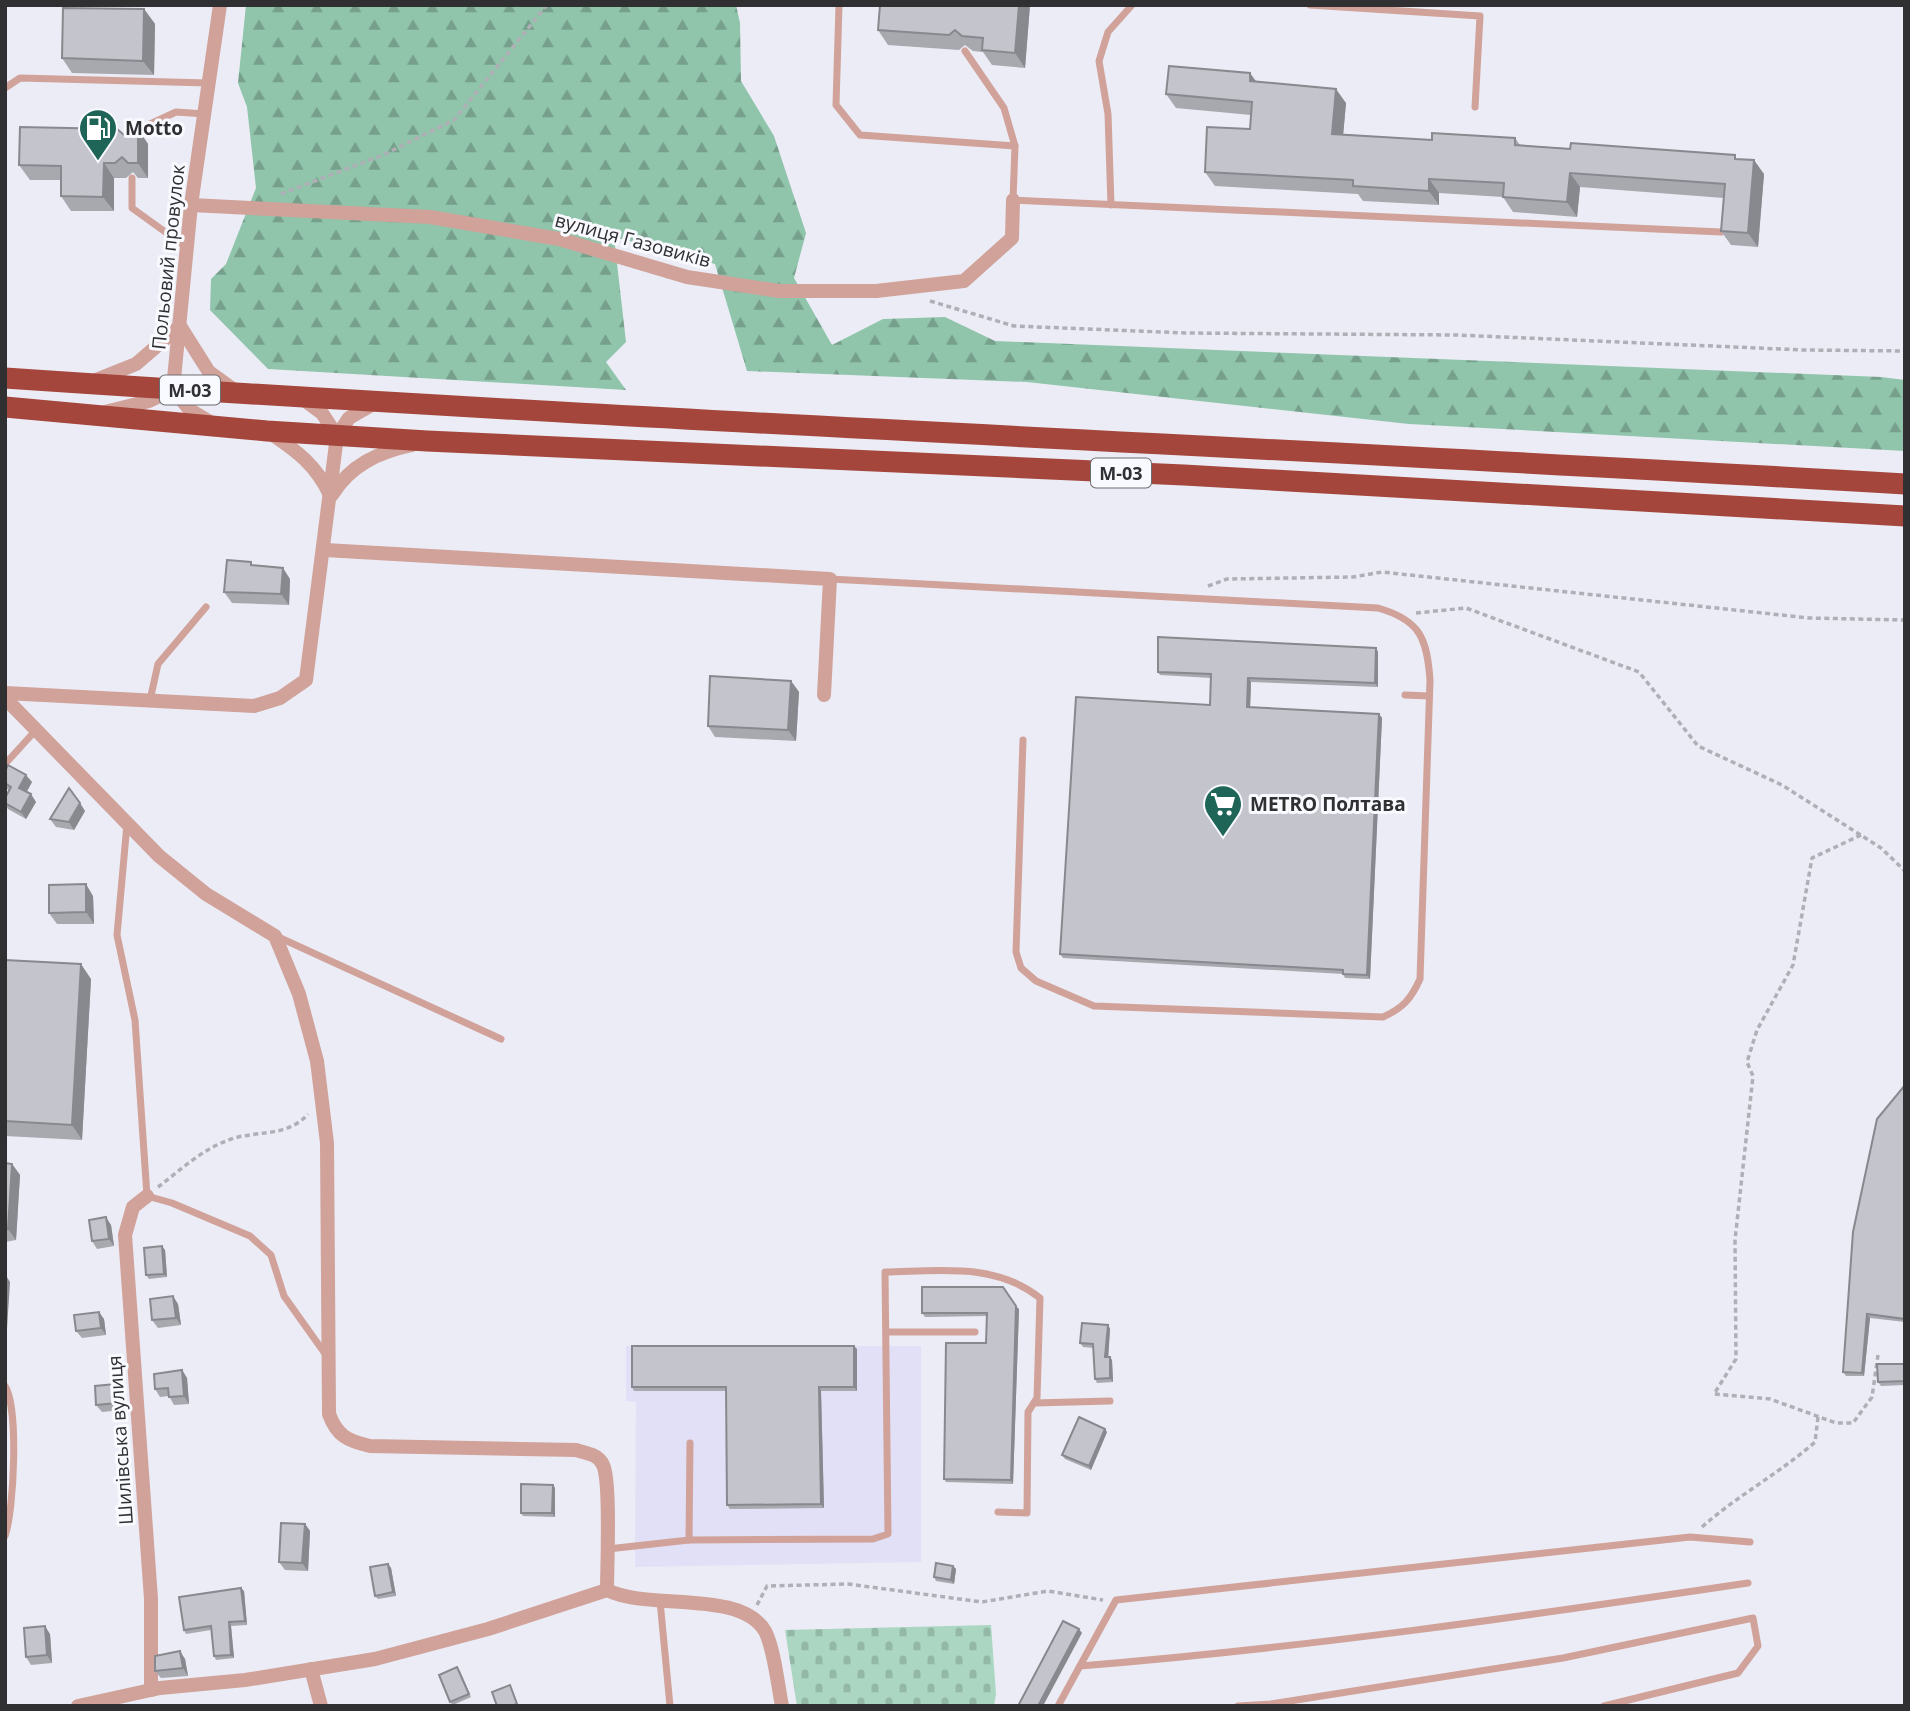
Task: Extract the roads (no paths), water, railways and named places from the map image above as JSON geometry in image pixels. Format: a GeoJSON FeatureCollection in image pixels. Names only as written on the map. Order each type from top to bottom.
{"type":"FeatureCollection","features":[{"type":"Feature","properties":{"kind":"highway","name":"М-03"},"geometry":{"type":"LineString","coordinates":[[5,378],[374,403],[1254,446],[1905,484]]}},
{"type":"Feature","properties":{"kind":"highway","name":"М-03"},"geometry":{"type":"LineString","coordinates":[[5,407],[337,436],[1198,476],[1905,516]]}},
{"type":"Feature","properties":{"kind":"street","name":"Польовий провулок"},"geometry":{"type":"LineString","coordinates":[[173,389],[191,205],[220,5]]}},
{"type":"Feature","properties":{"kind":"street","name":"вулиця Газовиків"},"geometry":{"type":"LineString","coordinates":[[191,205],[430,217],[559,239],[687,277],[779,291],[876,291],[964,281],[1012,238],[1013,200]]}},
{"type":"Feature","properties":{"kind":"street"},"geometry":{"type":"LineString","coordinates":[[86,383],[136,364],[180,326],[209,372],[222,384],[241,394]]}},
{"type":"Feature","properties":{"kind":"street"},"geometry":{"type":"LineString","coordinates":[[95,415],[149,401],[173,389],[190,410],[220,427]]}},
{"type":"Feature","properties":{"kind":"street"},"geometry":{"type":"LineString","coordinates":[[302,398],[322,413],[337,436]]}},
{"type":"Feature","properties":{"kind":"street"},"geometry":{"type":"LineString","coordinates":[[5,695],[254,706],[280,698],[306,680],[325,550],[337,436],[349,418],[374,403]]}},
{"type":"Feature","properties":{"kind":"street"},"geometry":{"type":"LineString","coordinates":[[267,431],[306,458],[320,473],[331,496]]}},
{"type":"Feature","properties":{"kind":"street"},"geometry":{"type":"LineString","coordinates":[[331,496],[350,470],[371,458],[427,441]]}},
{"type":"Feature","properties":{"kind":"street"},"geometry":{"type":"LineString","coordinates":[[325,550],[830,579],[824,695]]}},
{"type":"Feature","properties":{"kind":"street"},"geometry":{"type":"LineString","coordinates":[[5,695],[127,824],[206,894],[275,936],[299,994],[317,1061],[322,1100],[327,1143],[328,1414],[334,1429],[348,1441],[370,1446],[576,1450],[596,1457],[604,1465],[607,1590]]}},
{"type":"Feature","properties":{"kind":"street","name":"Шилівська вулиця"},"geometry":{"type":"LineString","coordinates":[[147,1196],[133,1207],[125,1235],[151,1599],[151,1690]]}},
{"type":"Feature","properties":{"kind":"street"},"geometry":{"type":"LineString","coordinates":[[78,1706],[151,1690],[374,1659],[488,1629],[607,1590],[623,1598],[729,1607],[752,1616],[766,1633],[782,1706]]}},
{"type":"Feature","properties":{"kind":"street"},"geometry":{"type":"LineString","coordinates":[[311,1669],[321,1706]]}},
{"type":"Feature","properties":{"kind":"lane"},"geometry":{"type":"LineString","coordinates":[[839,5],[836,105],[860,135],[1015,146]]}},
{"type":"Feature","properties":{"kind":"lane"},"geometry":{"type":"LineString","coordinates":[[1111,205],[1108,114],[1099,61],[1108,33],[1132,5]]}},
{"type":"Feature","properties":{"kind":"lane"},"geometry":{"type":"LineString","coordinates":[[1310,5],[1480,16],[1475,107]]}},
{"type":"Feature","properties":{"kind":"lane"},"geometry":{"type":"LineString","coordinates":[[965,51],[1004,108],[1015,146],[1013,200],[1721,232]]}},
{"type":"Feature","properties":{"kind":"lane"},"geometry":{"type":"LineString","coordinates":[[5,88],[20,78],[209,83]]}},
{"type":"Feature","properties":{"kind":"lane"},"geometry":{"type":"LineString","coordinates":[[134,144],[135,131],[176,113],[205,114]]}},
{"type":"Feature","properties":{"kind":"lane"},"geometry":{"type":"LineString","coordinates":[[132,178],[132,208],[186,247]]}},
{"type":"Feature","properties":{"kind":"lane"},"geometry":{"type":"LineString","coordinates":[[830,579],[1378,608],[1400,614],[1415,626],[1424,641],[1428,658],[1420,979],[1412,998],[1399,1010],[1383,1017],[1094,1006],[1027,974],[1016,952],[1023,740]]}},
{"type":"Feature","properties":{"kind":"lane"},"geometry":{"type":"LineString","coordinates":[[150,700],[158,664],[206,607]]}},
{"type":"Feature","properties":{"kind":"lane"},"geometry":{"type":"LineString","coordinates":[[1405,695],[1429,696]]}},
{"type":"Feature","properties":{"kind":"lane"},"geometry":{"type":"LineString","coordinates":[[5,764],[36,730]]}},
{"type":"Feature","properties":{"kind":"lane"},"geometry":{"type":"LineString","coordinates":[[127,824],[117,935],[135,1020],[147,1196],[172,1203],[250,1236],[271,1255],[284,1296],[329,1359]]}},
{"type":"Feature","properties":{"kind":"lane"},"geometry":{"type":"LineString","coordinates":[[275,936],[501,1039]]}},
{"type":"Feature","properties":{"kind":"lane"},"geometry":{"type":"LineString","coordinates":[[607,1549],[689,1540],[873,1539],[888,1534],[886,1272],[979,1270],[1027,1287],[1040,1298],[1037,1398],[1028,1412],[1027,1513],[998,1512]]}},
{"type":"Feature","properties":{"kind":"lane"},"geometry":{"type":"LineString","coordinates":[[886,1332],[975,1332]]}},
{"type":"Feature","properties":{"kind":"lane"},"geometry":{"type":"LineString","coordinates":[[5,1386],[10,1395],[14,1420],[5,1536]]}},
{"type":"Feature","properties":{"kind":"lane"},"geometry":{"type":"LineString","coordinates":[[1034,1403],[1110,1401]]}},
{"type":"Feature","properties":{"kind":"lane"},"geometry":{"type":"LineString","coordinates":[[689,1540],[690,1443]]}},
{"type":"Feature","properties":{"kind":"lane"},"geometry":{"type":"LineString","coordinates":[[1058,1706],[1116,1600],[1690,1537],[1751,1542]]}},
{"type":"Feature","properties":{"kind":"lane"},"geometry":{"type":"LineString","coordinates":[[1080,1666],[1191,1657],[1499,1619],[1748,1583]]}},
{"type":"Feature","properties":{"kind":"lane"},"geometry":{"type":"LineString","coordinates":[[660,1601],[670,1706]]}},
{"type":"Feature","properties":{"kind":"lane"},"geometry":{"type":"LineString","coordinates":[[1238,1706],[1271,1705],[1563,1658],[1753,1618],[1758,1646],[1738,1673],[1604,1706]]}},
{"type":"Feature","properties":{"kind":"place","name":"Motto"},"geometry":{"type":"Point","coordinates":[98,162]}},
{"type":"Feature","properties":{"kind":"place","name":"METRO Полтава"},"geometry":{"type":"Point","coordinates":[1223,838]}}]}
